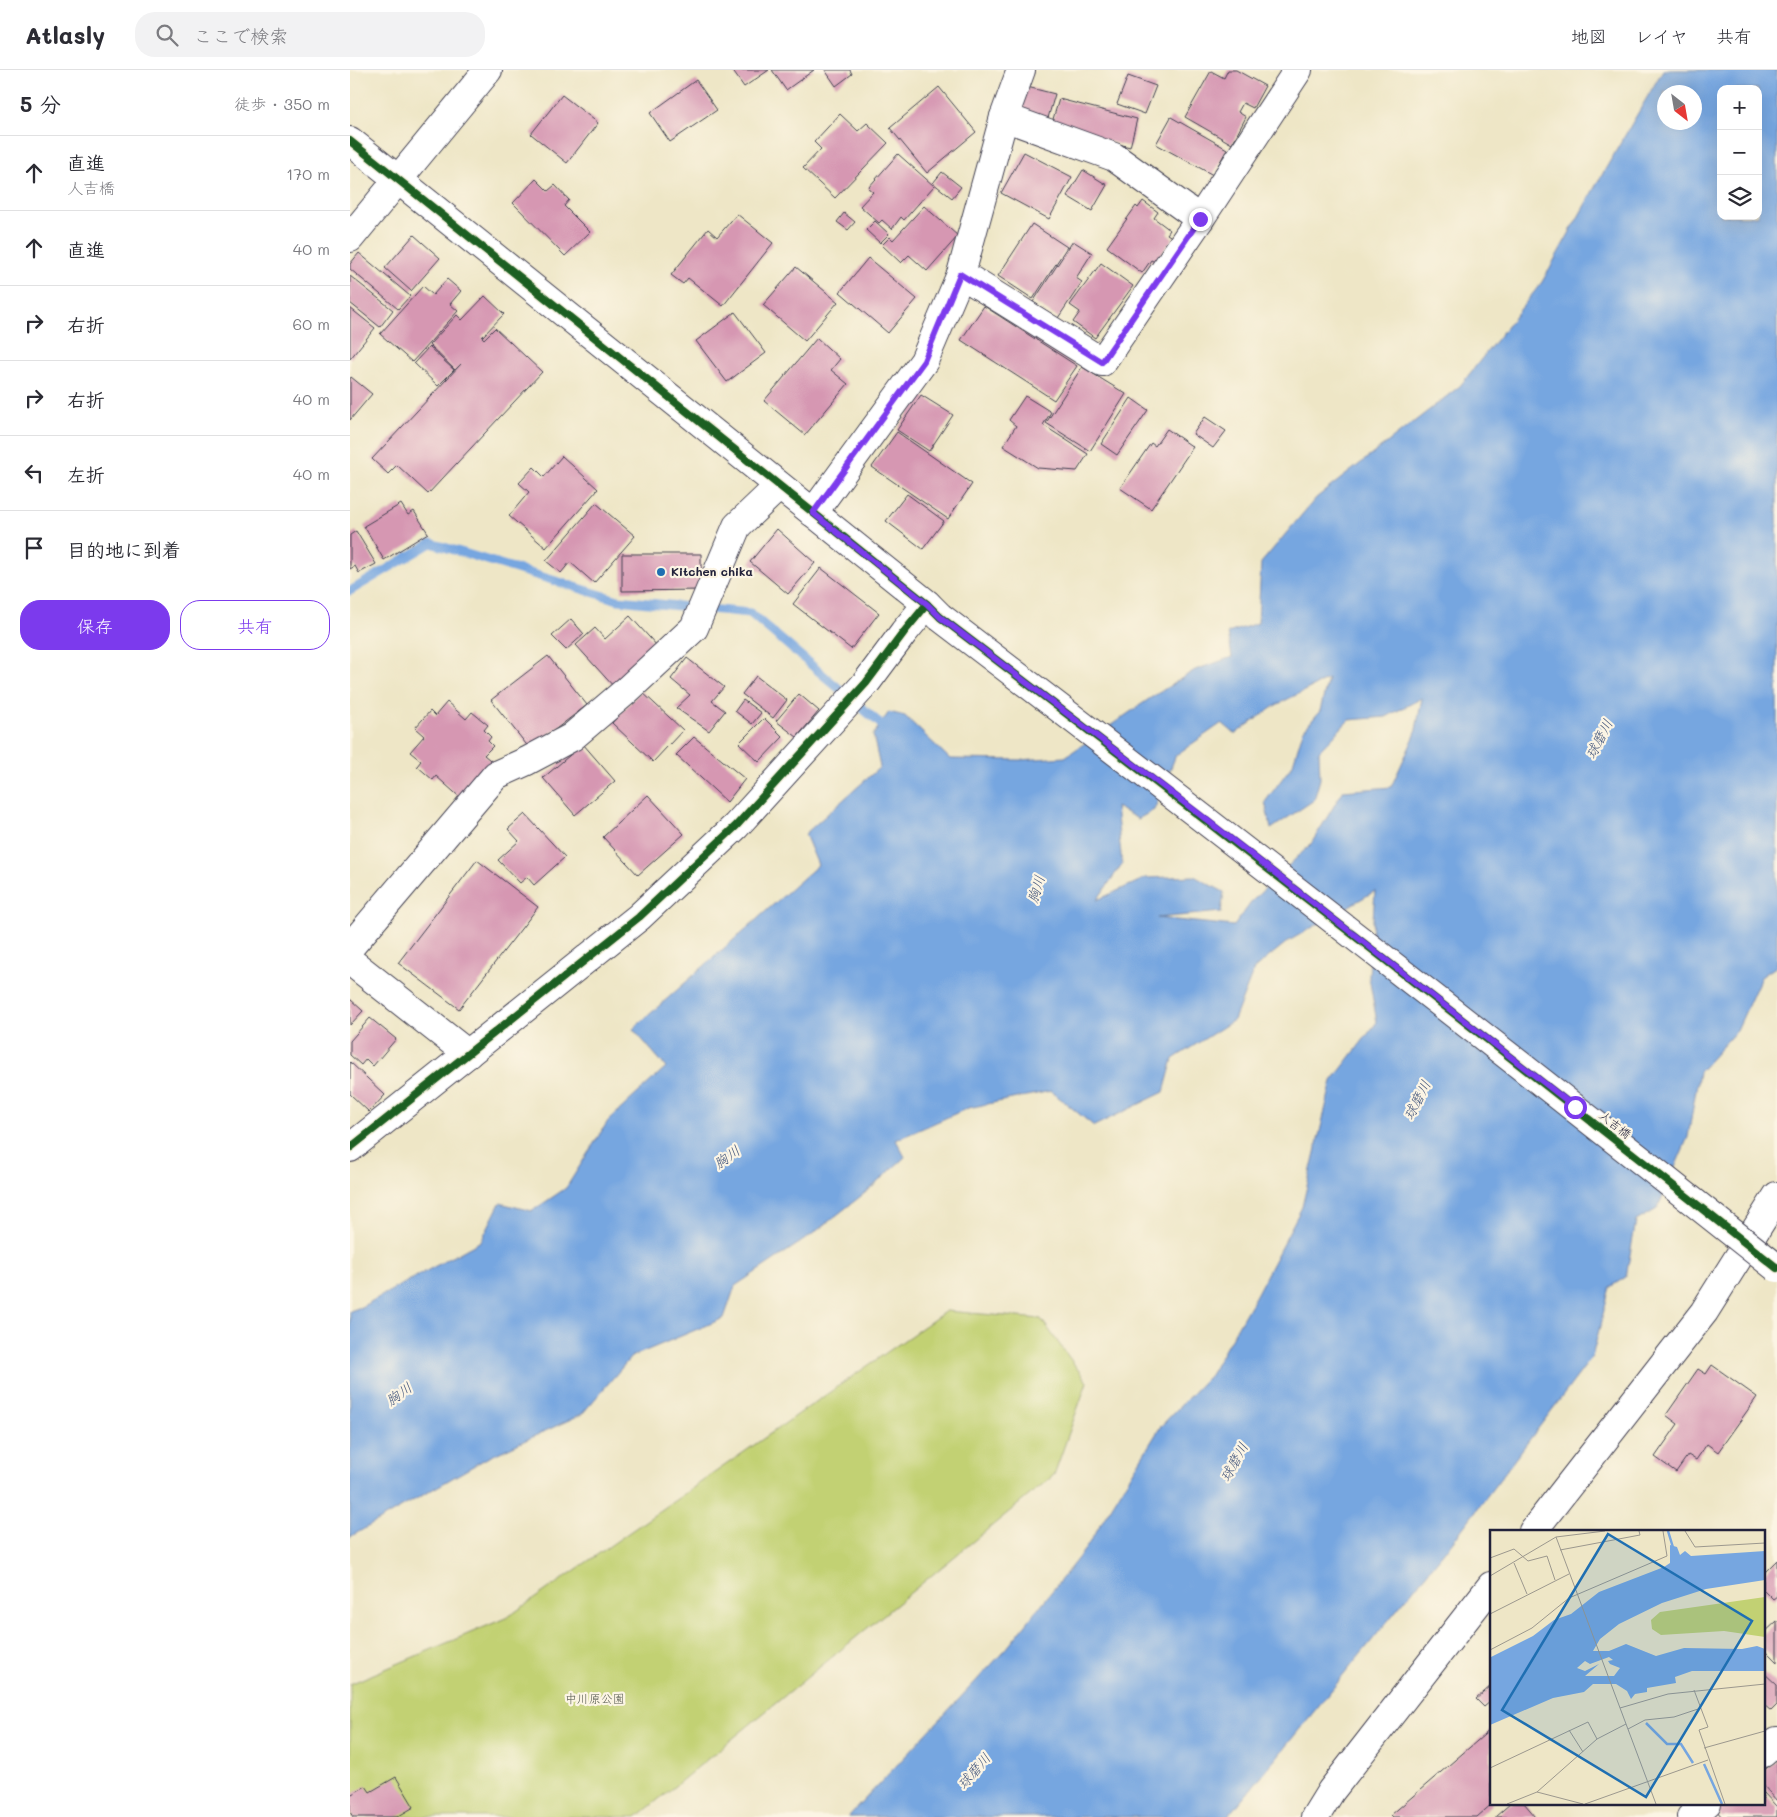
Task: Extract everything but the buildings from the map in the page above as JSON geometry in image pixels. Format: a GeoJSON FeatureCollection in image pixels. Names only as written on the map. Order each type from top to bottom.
{"type":"FeatureCollection","features":[{"type":"Feature","properties":{"kind":"street"},"geometry":{"type":"LineString","coordinates":[[350,238],[488,70]]}},
{"type":"Feature","properties":{"kind":"street"},"geometry":{"type":"LineString","coordinates":[[813,513],[924,361],[960,274],[1004,117],[1021,70]]}},
{"type":"Feature","properties":{"kind":"street"},"geometry":{"type":"LineString","coordinates":[[960,274],[1102,362],[1200,219],[1298,70]]}},
{"type":"Feature","properties":{"kind":"street"},"geometry":{"type":"LineString","coordinates":[[1004,117],[1114,157],[1200,219]]}},
{"type":"Feature","properties":{"kind":"street","name":"人吉橋"},"geometry":{"type":"LineString","coordinates":[[350,141],[934,610],[1575,1107],[1777,1268]]}},
{"type":"Feature","properties":{"kind":"street"},"geometry":{"type":"LineString","coordinates":[[350,947],[496,775],[572,737],[626,691],[694,628],[737,526],[779,486]]}},
{"type":"Feature","properties":{"kind":"street"},"geometry":{"type":"LineString","coordinates":[[350,1148],[639,917],[736,826],[866,683],[904,632],[934,610]]}},
{"type":"Feature","properties":{"kind":"street"},"geometry":{"type":"LineString","coordinates":[[350,961],[468,1054]]}},
{"type":"Feature","properties":{"kind":"street"},"geometry":{"type":"LineString","coordinates":[[1534,1530],[1704,1312],[1777,1196]]}},
{"type":"Feature","properties":{"kind":"street"},"geometry":{"type":"LineString","coordinates":[[1315,1817],[1331,1791],[1490,1587]]}},
{"type":"Feature","properties":{"kind":"street"},"geometry":{"type":"LineString","coordinates":[[1764,1752],[1777,1741]]}},
{"type":"Feature","properties":{"kind":"street"},"geometry":{"type":"LineString","coordinates":[[1692,1817],[1706,1804]]}},
{"type":"Feature","properties":{"kind":"green space","name":"中川原公園"},"geometry":{"type":"Polygon","coordinates":[[[946,1311],[1041,1319],[1087,1382],[1054,1475],[637,1817],[350,1817],[350,1684],[508,1617],[946,1311]]]}},
{"type":"Feature","properties":{"kind":"water"},"geometry":{"type":"Polygon","coordinates":[[[1663,70],[1777,70],[1777,966],[1761,977],[1737,1030],[1699,1072],[1688,1137],[1657,1209],[1636,1221],[1626,1277],[1610,1287],[1592,1357],[1453,1541],[1228,1817],[848,1817],[1007,1648],[1086,1548],[1161,1426],[1210,1375],[1256,1295],[1302,1207],[1332,1081],[1377,1022],[1369,977],[1375,891],[1287,942],[1254,969],[1234,1020],[1173,1059],[1164,1092],[1094,1126],[1051,1091],[968,1108],[896,1140],[905,1157],[870,1189],[810,1236],[735,1286],[724,1318],[631,1357],[582,1414],[487,1458],[350,1537],[350,1311],[361,1307],[481,1241],[500,1203],[532,1211],[566,1188],[608,1121],[666,1067],[633,1029],[818,865],[805,834],[880,767],[873,735],[889,712],[905,716],[950,759],[1020,760],[1065,757],[1195,670],[1232,657],[1228,633],[1258,623],[1261,563],[1316,498],[1460,386],[1542,282],[1663,70]],[[1328,679],[1276,705],[1235,734],[1222,723],[1176,755],[1154,810],[1138,819],[1116,807],[1122,864],[1097,900],[1146,878],[1194,876],[1224,892],[1221,912],[1157,918],[1234,926],[1253,900],[1311,844],[1343,791],[1391,787],[1415,735],[1422,698],[1386,717],[1349,720],[1319,751],[1320,779],[1314,800],[1271,829],[1265,802],[1293,764],[1303,731],[1320,711],[1328,679]]]}},
{"type":"Feature","properties":{"kind":"waterway"},"geometry":{"type":"LineString","coordinates":[[350,591],[431,543],[618,600],[750,613],[889,731]]}},
{"type":"Feature","properties":{"kind":"cycle path"},"geometry":{"type":"LineString","coordinates":[[350,141],[927,604],[940,617],[1360,940],[1777,1268]]}},
{"type":"Feature","properties":{"kind":"cycle path"},"geometry":{"type":"LineString","coordinates":[[350,1148],[639,917],[736,826],[866,683],[927,604]]}},
{"type":"Feature","properties":{"kind":"place","name":"Kitchen chika"},"geometry":{"type":"Point","coordinates":[661,572]}},
{"type":"Feature","properties":{"kind":"route"},"geometry":{"type":"LineString","coordinates":[[1200,219],[1102,362],[960,274],[924,361],[813,513],[927,604],[940,617],[1198,813],[1575,1107]]}},
{"type":"Feature","properties":{"kind":"water label","name":"球磨川"},"geometry":{"type":"Point","coordinates":[1599,739]}},
{"type":"Feature","properties":{"kind":"water label","name":"胸川"},"geometry":{"type":"Point","coordinates":[1036,889]}},
{"type":"Feature","properties":{"kind":"water label","name":"球磨川"},"geometry":{"type":"Point","coordinates":[1417,1100]}},
{"type":"Feature","properties":{"kind":"water label","name":"胸川"},"geometry":{"type":"Point","coordinates":[727,1157]}},
{"type":"Feature","properties":{"kind":"water label","name":"胸川"},"geometry":{"type":"Point","coordinates":[399,1394]}},
{"type":"Feature","properties":{"kind":"water label","name":"球磨川"},"geometry":{"type":"Point","coordinates":[1234,1462]}},
{"type":"Feature","properties":{"kind":"water label","name":"球磨川"},"geometry":{"type":"Point","coordinates":[974,1771]}}]}
